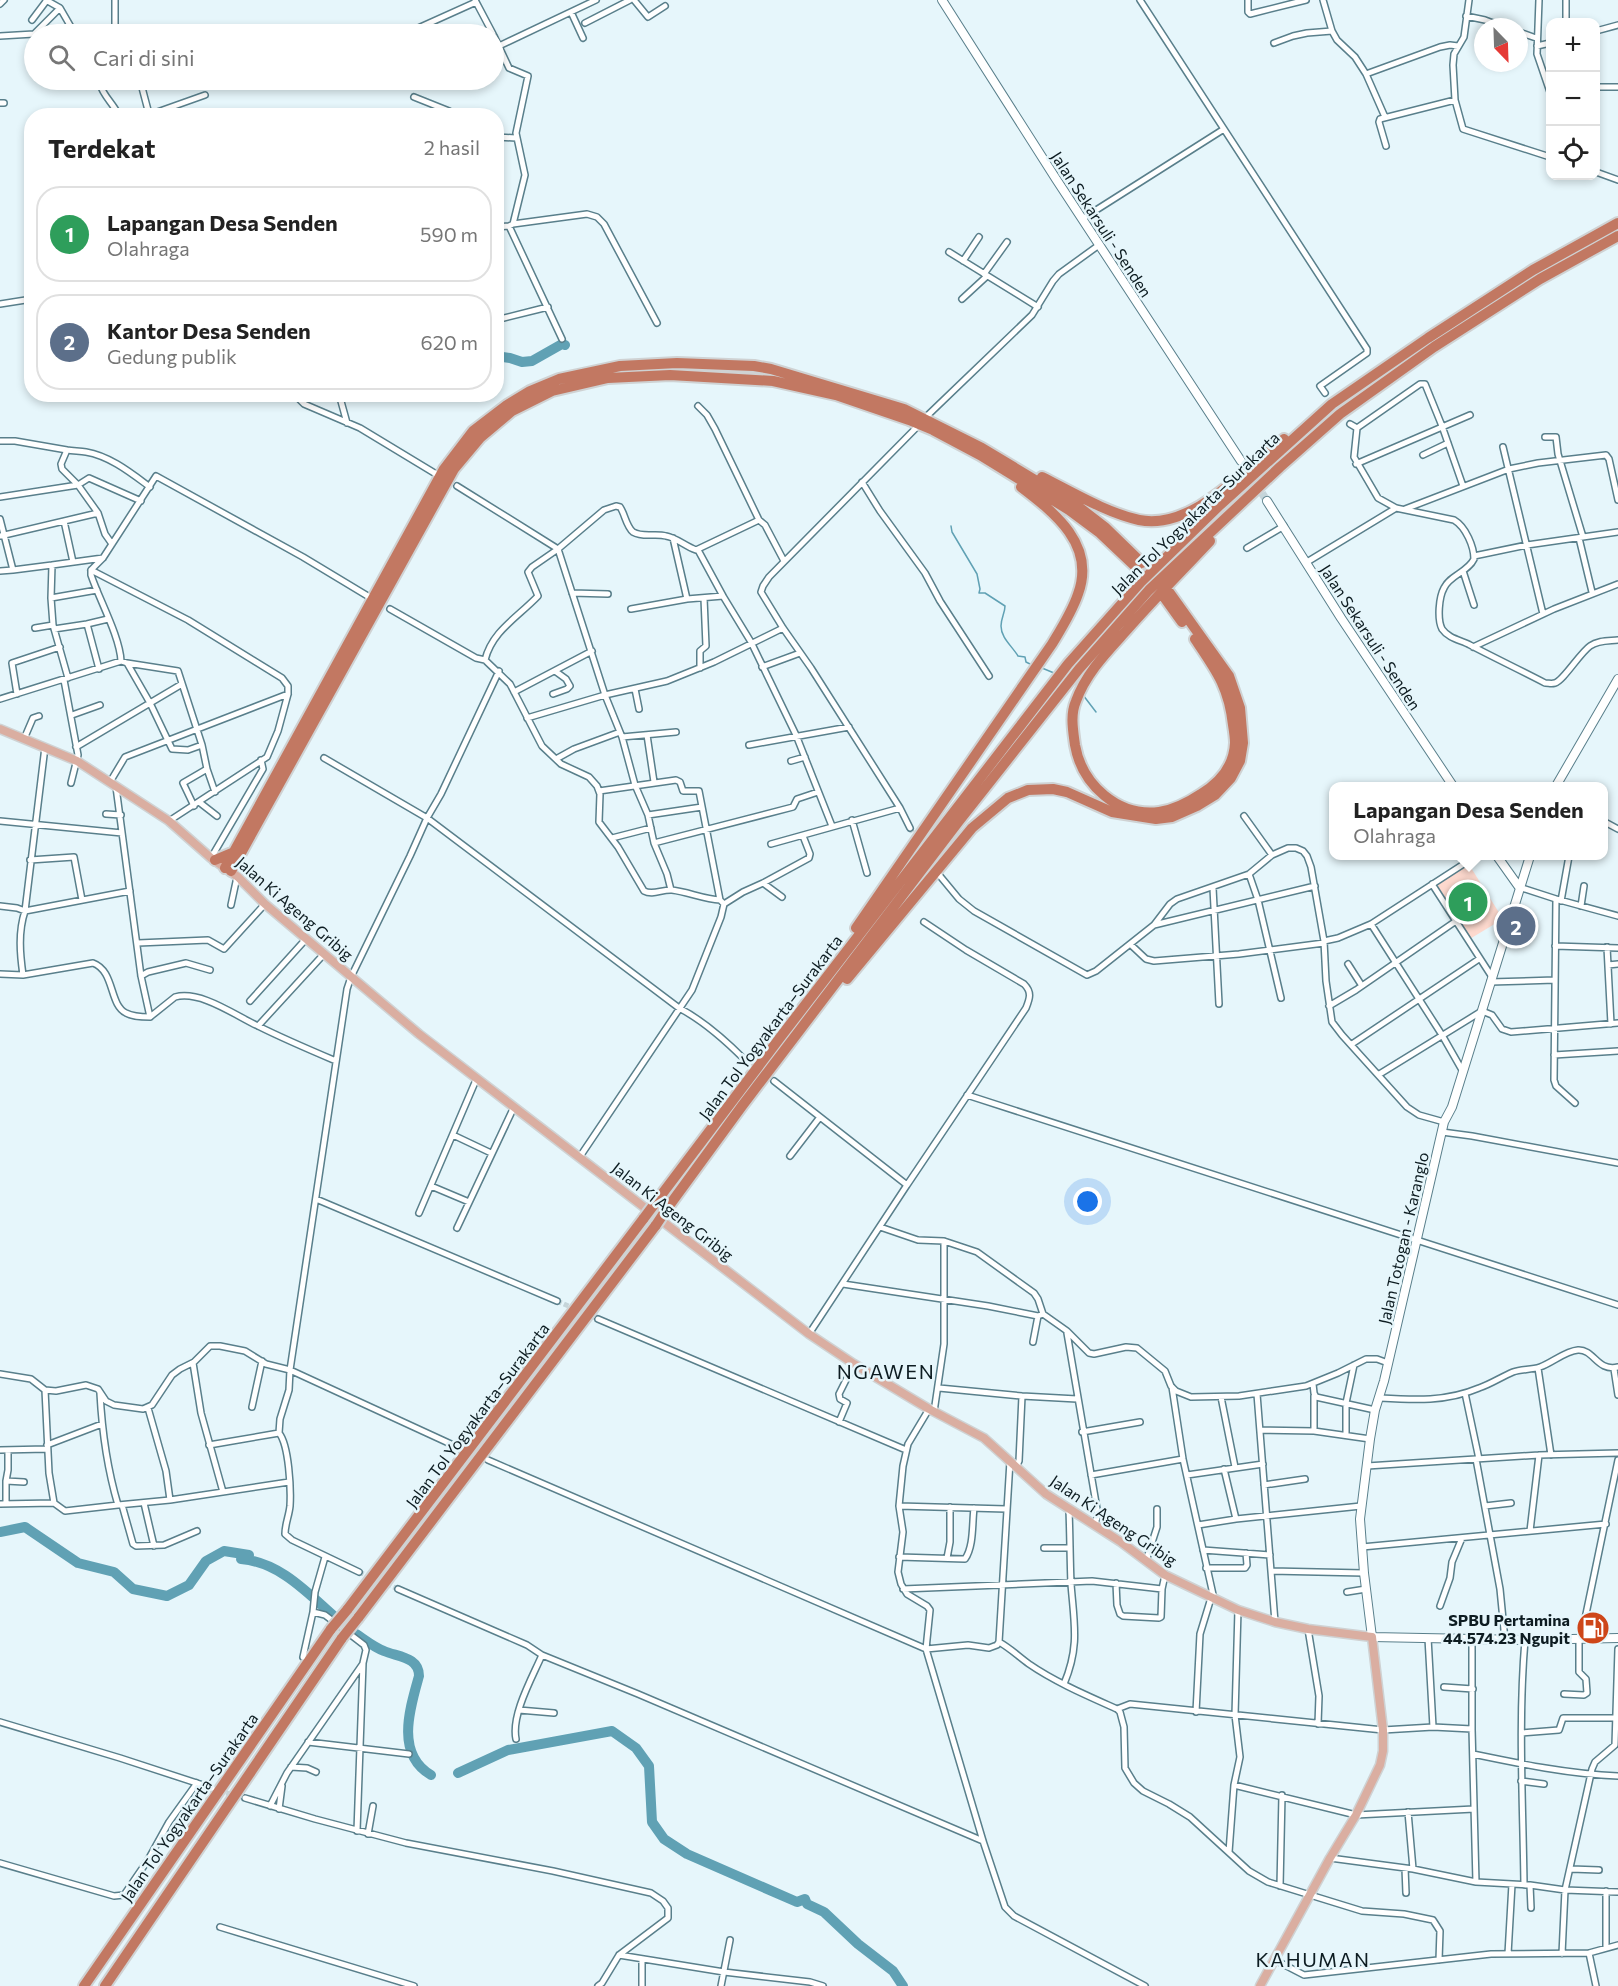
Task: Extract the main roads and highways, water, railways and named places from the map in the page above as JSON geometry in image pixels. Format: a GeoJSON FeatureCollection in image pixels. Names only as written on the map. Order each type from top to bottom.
{"type":"FeatureCollection","features":[{"type":"Feature","properties":{"kind":"highway","name":"Jalan Tol Yogyakarta–Surakarta"},"geometry":{"type":"LineString","coordinates":[[84,1986],[331,1629],[782,1035],[1068,664],[1155,567],[1332,404],[1431,343],[1533,270],[1618,223]]}},
{"type":"Feature","properties":{"kind":"highway","name":"Jalan Tol Yogyakarta–Surakarta"},"geometry":{"type":"LineString","coordinates":[[1462,322],[1618,236]]}},
{"type":"Feature","properties":{"kind":"highway","name":"Jalan Tol Yogyakarta–Surakarta"},"geometry":{"type":"LineString","coordinates":[[105,1986],[342,1638],[656,1225],[742,1106],[959,821],[1079,669],[1149,590],[1280,467],[1340,414],[1431,343]]}},
{"type":"Feature","properties":{"kind":"highway"},"geometry":{"type":"LineString","coordinates":[[231,872],[237,855],[454,469],[480,438],[512,411],[552,391],[608,378],[670,375],[772,381],[836,395],[909,420],[1123,515],[1155,522],[1169,520],[1189,512],[1217,494],[1270,450],[1332,404]]}},
{"type":"Feature","properties":{"kind":"highway"},"geometry":{"type":"LineString","coordinates":[[981,452],[1100,532],[1140,565]]}},
{"type":"Feature","properties":{"kind":"highway"},"geometry":{"type":"LineString","coordinates":[[782,1035],[1052,645],[1078,594],[1082,576],[1080,559],[1074,539],[1064,524],[1052,511],[981,452]]}},
{"type":"Feature","properties":{"kind":"highway"},"geometry":{"type":"LineString","coordinates":[[742,1106],[972,828],[1008,798],[1028,790],[1053,789],[1067,792],[1112,812],[1156,819],[1172,817],[1197,806],[1215,795],[1232,778],[1240,761],[1243,743],[1240,708],[1229,676],[1167,594],[1222,679],[1232,710],[1235,743],[1232,758],[1224,774],[1210,788],[1172,809],[1157,812],[1115,804],[1096,789],[1082,768],[1077,755],[1072,722],[1075,703],[1084,681],[1103,656],[1280,467]]}},
{"type":"Feature","properties":{"kind":"highway"},"geometry":{"type":"LineString","coordinates":[[213,859],[237,855]]}},
{"type":"Feature","properties":{"kind":"main road","name":"Jalan Ki Ageng Gribig"},"geometry":{"type":"LineString","coordinates":[[0,729],[77,761],[169,821],[351,977],[477,1080],[809,1334],[932,1411],[984,1438],[1046,1494],[1094,1524],[1165,1575],[1238,1610],[1275,1622],[1308,1629],[1372,1637],[1383,1730],[1380,1765],[1356,1815],[1260,1986]]}},
{"type":"Feature","properties":{"kind":"waterway"},"geometry":{"type":"LineString","coordinates":[[504,357],[522,362],[532,361],[562,344],[565,345]]}},
{"type":"Feature","properties":{"kind":"waterway"},"geometry":{"type":"LineString","coordinates":[[951,526],[952,532],[977,574],[979,593],[985,593],[1005,606],[1001,626],[1005,638],[1018,656],[1025,657],[1026,662],[1032,665]]}},
{"type":"Feature","properties":{"kind":"waterway"},"geometry":{"type":"LineString","coordinates":[[1042,668],[1054,673]]}},
{"type":"Feature","properties":{"kind":"waterway"},"geometry":{"type":"LineString","coordinates":[[1083,695],[1096,712]]}},
{"type":"Feature","properties":{"kind":"waterway"},"geometry":{"type":"LineString","coordinates":[[0,1532],[25,1527],[78,1563],[114,1572],[133,1589],[167,1596],[189,1585],[206,1561],[224,1551],[249,1555]]}},
{"type":"Feature","properties":{"kind":"waterway"},"geometry":{"type":"LineString","coordinates":[[241,1559],[258,1562],[289,1578],[366,1641],[381,1650],[412,1661],[416,1665],[419,1676],[409,1716],[409,1743],[420,1766],[431,1775]]}},
{"type":"Feature","properties":{"kind":"waterway"},"geometry":{"type":"LineString","coordinates":[[1588,1634],[1602,1635]]}},
{"type":"Feature","properties":{"kind":"waterway"},"geometry":{"type":"LineString","coordinates":[[458,1773],[508,1750],[612,1731],[636,1748],[649,1766],[652,1822],[664,1839],[687,1854],[797,1902],[805,1899],[807,1904],[824,1912],[858,1944],[893,1971],[903,1986]]}},
{"type":"Feature","properties":{"kind":"tunnel"},"geometry":{"type":"LineString","coordinates":[[1249,473],[1267,501]]}},
{"type":"Feature","properties":{"kind":"tunnel"},"geometry":{"type":"LineString","coordinates":[[910,828],[925,852]]}},
{"type":"Feature","properties":{"kind":"tunnel"},"geometry":{"type":"LineString","coordinates":[[744,1059],[758,1069]]}},
{"type":"Feature","properties":{"kind":"tunnel"},"geometry":{"type":"LineString","coordinates":[[557,1301],[598,1319]]}},
{"type":"Feature","properties":{"kind":"tunnel"},"geometry":{"type":"LineString","coordinates":[[453,1445],[482,1457]]}},
{"type":"Feature","properties":{"kind":"tunnel"},"geometry":{"type":"LineString","coordinates":[[359,1572],[398,1589]]}},
{"type":"Feature","properties":{"kind":"tunnel"},"geometry":{"type":"LineString","coordinates":[[219,1791],[245,1798]]}},
{"type":"Feature","properties":{"kind":"place","name":"Lapangan Desa Senden"},"geometry":{"type":"Point","coordinates":[1468,902]}},
{"type":"Feature","properties":{"kind":"place","name":"Kantor Desa Senden"},"geometry":{"type":"Point","coordinates":[1516,926]}},
{"type":"Feature","properties":{"kind":"place","name":"SPBU Pertamina 44.574.23 Ngupit"},"geometry":{"type":"Point","coordinates":[1593,1628]}},
{"type":"Feature","properties":{"kind":"district","name":"NGAWEN"},"geometry":{"type":"Point","coordinates":[886,1371]}},
{"type":"Feature","properties":{"kind":"district","name":"KAHUMAN"},"geometry":{"type":"Point","coordinates":[1313,1959]}}]}
